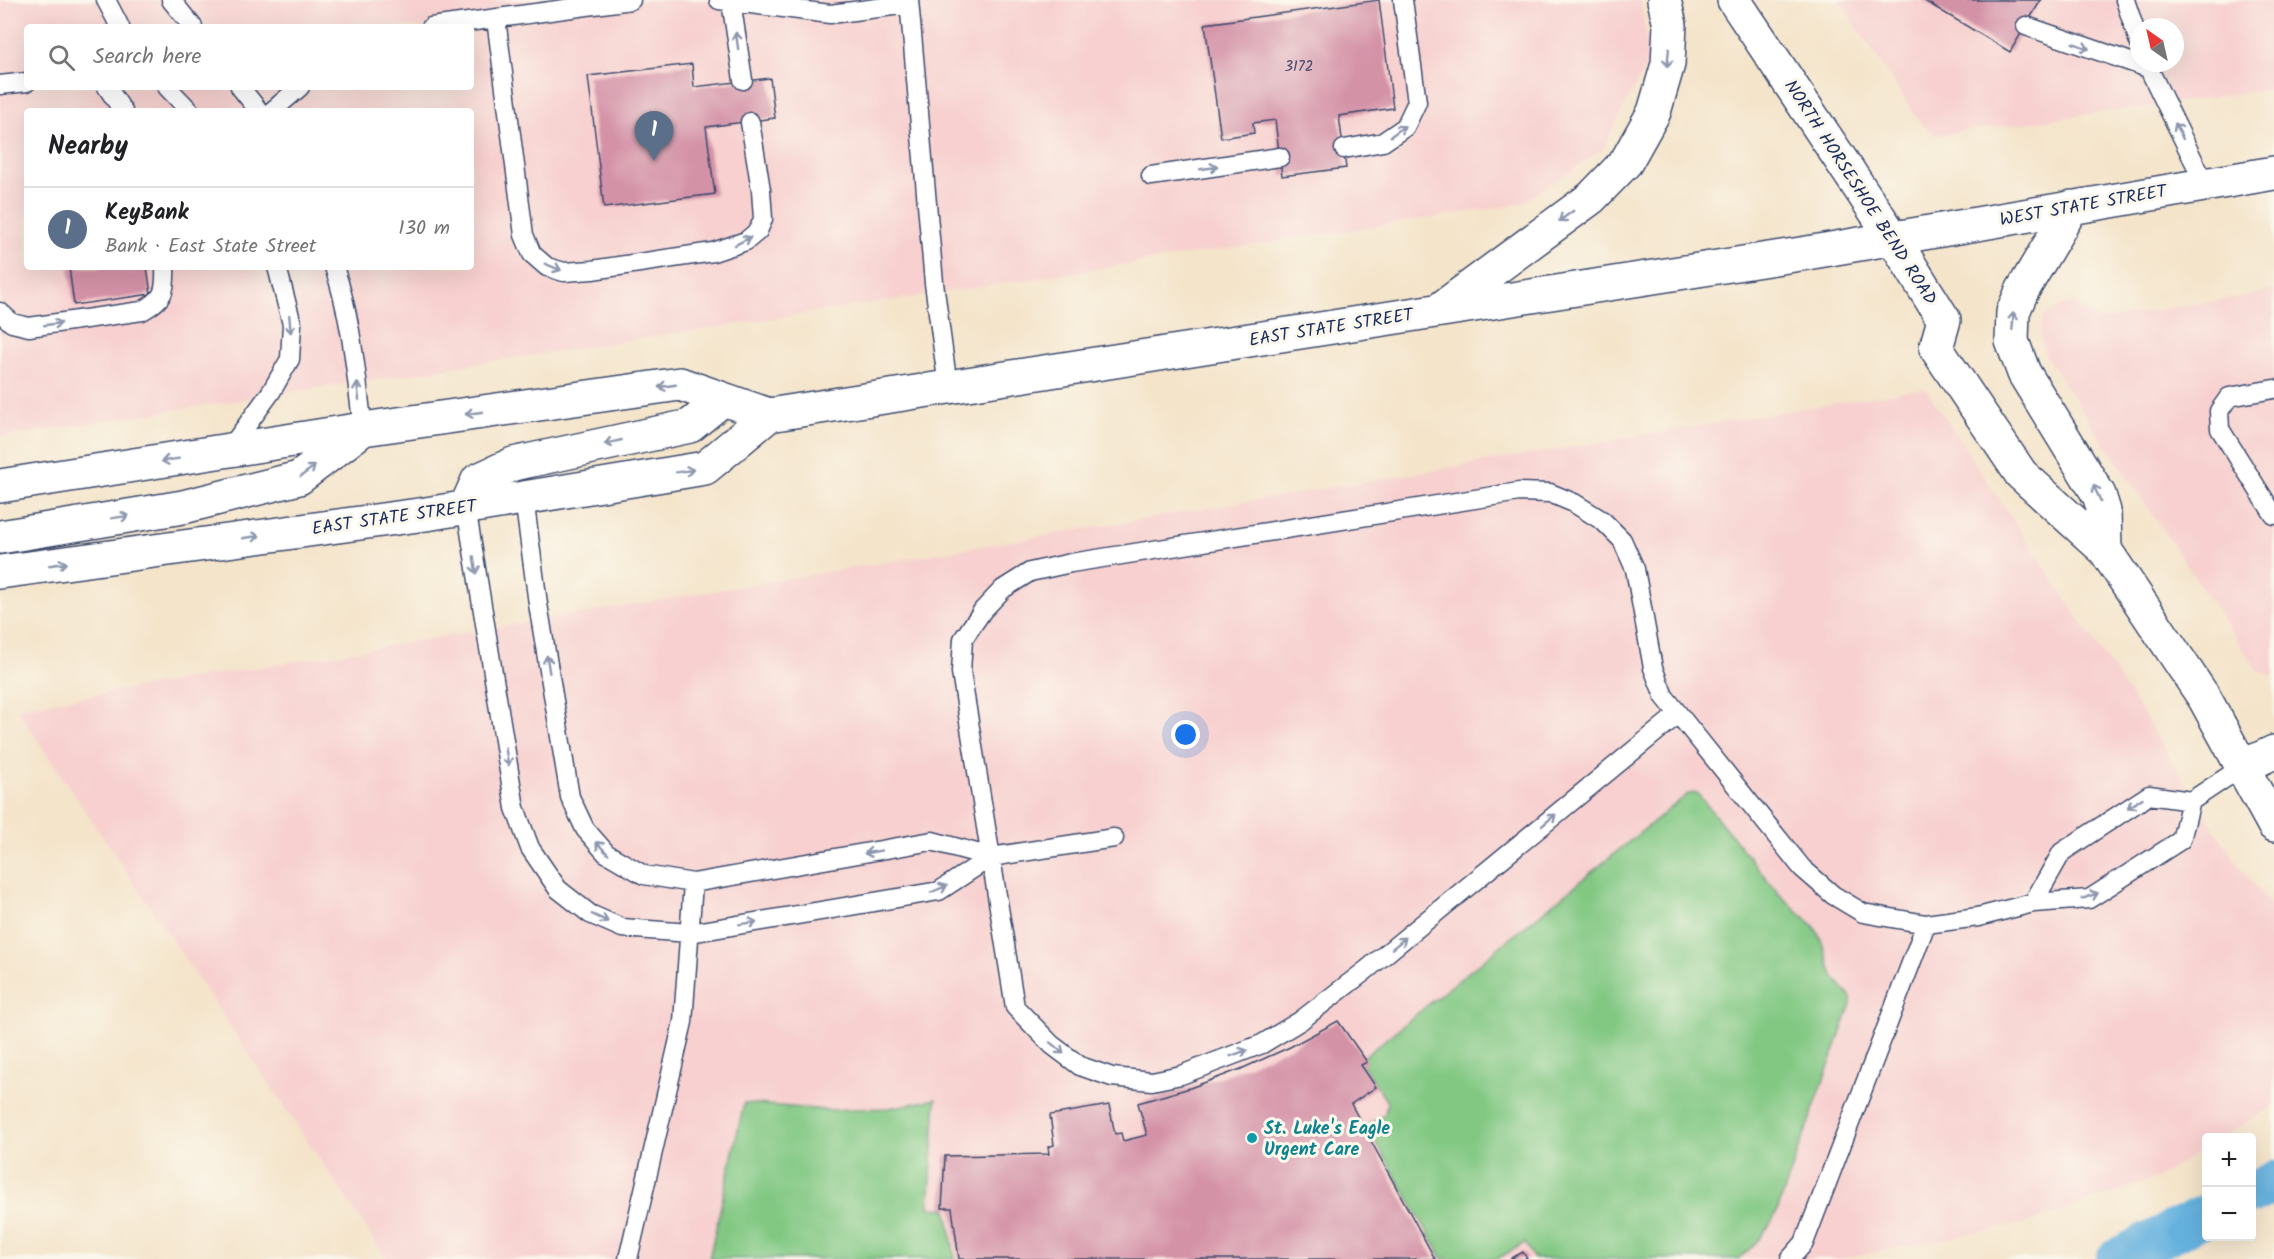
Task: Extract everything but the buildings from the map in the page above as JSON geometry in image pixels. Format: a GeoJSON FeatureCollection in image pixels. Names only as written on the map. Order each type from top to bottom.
{"type":"FeatureCollection","features":[{"type":"Feature","properties":{"kind":"main road"},"geometry":{"type":"LineString","coordinates":[[1437,311],[1591,198],[1626,162],[1654,112],[1668,64],[1670,25],[1664,0]]}},
{"type":"Feature","properties":{"kind":"main road","name":"NORTH HORSESHOE BEND ROAD"},"geometry":{"type":"LineString","coordinates":[[1734,0],[1893,238],[1944,320],[1936,348],[2021,474],[2105,550],[2205,699],[2274,825]]}},
{"type":"Feature","properties":{"kind":"main road","name":"WEST STATE STREET"},"geometry":{"type":"LineString","coordinates":[[1893,238],[2274,173]]}},
{"type":"Feature","properties":{"kind":"main road"},"geometry":{"type":"LineString","coordinates":[[2072,207],[2022,291],[2013,312],[2012,341],[2024,373],[2099,495],[2104,511],[2105,550]]}},
{"type":"Feature","properties":{"kind":"main road","name":"EAST STATE STREET"},"geometry":{"type":"LineString","coordinates":[[0,486],[363,429],[680,384],[769,415],[1893,238]]}},
{"type":"Feature","properties":{"kind":"main road"},"geometry":{"type":"LineString","coordinates":[[466,507],[478,480],[513,464],[690,426],[723,399]]}},
{"type":"Feature","properties":{"kind":"main road","name":"EAST STATE STREET"},"geometry":{"type":"LineString","coordinates":[[0,572],[466,507],[705,468],[769,415]]}},
{"type":"Feature","properties":{"kind":"main road"},"geometry":{"type":"LineString","coordinates":[[0,537],[183,507],[299,478],[363,429]]}},
{"type":"Feature","properties":{"kind":"main road"},"geometry":{"type":"LineString","coordinates":[[2242,767],[2274,752]]}},
{"type":"Feature","properties":{"kind":"lane"},"geometry":{"type":"LineString","coordinates":[[106,0],[118,24]]}},
{"type":"Feature","properties":{"kind":"lane"},"geometry":{"type":"LineString","coordinates":[[171,0],[185,24]]}},
{"type":"Feature","properties":{"kind":"lane"},"geometry":{"type":"LineString","coordinates":[[455,24],[631,0]]}},
{"type":"Feature","properties":{"kind":"lane"},"geometry":{"type":"LineString","coordinates":[[1344,149],[1383,142],[1406,127],[1417,102],[1403,0]]}},
{"type":"Feature","properties":{"kind":"lane"},"geometry":{"type":"LineString","coordinates":[[2125,0],[2131,18]]}},
{"type":"Feature","properties":{"kind":"lane"},"geometry":{"type":"LineString","coordinates":[[743,80],[725,1],[830,14],[909,2],[934,283],[948,387]]}},
{"type":"Feature","properties":{"kind":"lane"},"geometry":{"type":"LineString","coordinates":[[496,19],[526,242],[532,254],[547,267],[564,272],[592,270],[713,252],[746,242],[758,231],[763,219],[761,190],[750,122]]}},
{"type":"Feature","properties":{"kind":"lane"},"geometry":{"type":"LineString","coordinates":[[2026,26],[2130,60]]}},
{"type":"Feature","properties":{"kind":"lane"},"geometry":{"type":"LineString","coordinates":[[2150,72],[2205,184]]}},
{"type":"Feature","properties":{"kind":"lane"},"geometry":{"type":"LineString","coordinates":[[0,85],[24,82]]}},
{"type":"Feature","properties":{"kind":"lane"},"geometry":{"type":"LineString","coordinates":[[109,90],[121,108]]}},
{"type":"Feature","properties":{"kind":"lane"},"geometry":{"type":"LineString","coordinates":[[171,90],[187,108]]}},
{"type":"Feature","properties":{"kind":"lane"},"geometry":{"type":"LineString","coordinates":[[242,90],[257,108]]}},
{"type":"Feature","properties":{"kind":"lane"},"geometry":{"type":"LineString","coordinates":[[276,108],[296,90]]}},
{"type":"Feature","properties":{"kind":"lane"},"geometry":{"type":"LineString","coordinates":[[1151,176],[1280,157]]}},
{"type":"Feature","properties":{"kind":"lane"},"geometry":{"type":"LineString","coordinates":[[0,312],[12,323],[29,327],[142,312],[158,302],[165,287],[165,270]]}},
{"type":"Feature","properties":{"kind":"lane"},"geometry":{"type":"LineString","coordinates":[[227,452],[271,392],[290,359],[292,324],[279,270]]}},
{"type":"Feature","properties":{"kind":"lane"},"geometry":{"type":"LineString","coordinates":[[335,270],[342,288],[363,429]]}},
{"type":"Feature","properties":{"kind":"lane"},"geometry":{"type":"LineString","coordinates":[[2274,389],[2229,397],[2219,411],[2220,429],[2274,515]]}},
{"type":"Feature","properties":{"kind":"lane"},"geometry":{"type":"LineString","coordinates":[[1677,715],[1365,972],[1300,1021],[1262,1044],[1181,1075],[1152,1081],[1112,1077],[1080,1066],[1052,1045],[1015,1007],[961,672],[963,639],[983,610],[1003,589],[1030,572],[1071,563],[1519,492],[1550,492],[1574,503],[1603,521],[1622,540],[1635,569],[1653,668],[1664,696],[1677,715],[1802,868],[1833,895],[1863,913],[1926,924],[1978,917],[2032,903],[2089,899],[2181,840],[2191,801]]}},
{"type":"Feature","properties":{"kind":"lane"},"geometry":{"type":"LineString","coordinates":[[524,498],[538,604],[570,797],[585,828],[606,853],[644,875],[693,883],[932,841],[992,857],[1114,838]]}},
{"type":"Feature","properties":{"kind":"lane"},"geometry":{"type":"LineString","coordinates":[[466,507],[515,808],[530,848],[558,889],[590,914],[622,928],[690,933],[939,891],[992,857]]}},
{"type":"Feature","properties":{"kind":"lane"},"geometry":{"type":"LineString","coordinates":[[2032,903],[2062,852],[2149,795],[2191,801],[2242,767]]}},
{"type":"Feature","properties":{"kind":"lane"},"geometry":{"type":"LineString","coordinates":[[628,1259],[683,1022],[693,883]]}},
{"type":"Feature","properties":{"kind":"lane"},"geometry":{"type":"LineString","coordinates":[[1790,1259],[1804,1243],[1926,924]]}},
{"type":"Feature","properties":{"kind":"shaded area"},"geometry":{"type":"Polygon","coordinates":[[[0,0],[1641,0],[1649,60],[1602,150],[1521,204],[0,437],[0,0]]]}},
{"type":"Feature","properties":{"kind":"shaded area"},"geometry":{"type":"Polygon","coordinates":[[[1839,0],[2274,0],[2274,89],[1937,135],[1921,124],[1839,0]]]}},
{"type":"Feature","properties":{"kind":"shaded area"},"geometry":{"type":"Polygon","coordinates":[[[2274,291],[2274,676],[2258,671],[2045,355],[2040,330],[2045,314],[2074,301],[2098,320],[2274,291]]]}},
{"type":"Feature","properties":{"kind":"shaded area"},"geometry":{"type":"Polygon","coordinates":[[[1925,388],[2144,716],[2233,858],[2274,909],[2274,1106],[2230,1133],[2202,1133],[2202,1150],[2157,1178],[2031,1222],[1843,1259],[387,1259],[16,708],[1925,388]]]}},
{"type":"Feature","properties":{"kind":"green space"},"geometry":{"type":"Polygon","coordinates":[[[1697,793],[1779,894],[1814,926],[1833,976],[1851,998],[1851,1004],[1776,1214],[1760,1239],[1738,1259],[1534,1259],[1525,1243],[1497,1259],[1443,1259],[1367,1126],[1385,1114],[1387,1102],[1360,1060],[1688,794],[1697,793]]]}},
{"type":"Feature","properties":{"kind":"green space"},"geometry":{"type":"Polygon","coordinates":[[[936,1099],[929,1208],[947,1209],[955,1259],[709,1259],[744,1103],[825,1110],[889,1108],[936,1099]]]}},
{"type":"Feature","properties":{"kind":"waterway"},"geometry":{"type":"LineString","coordinates":[[2256,1191],[2274,1182]]}},
{"type":"Feature","properties":{"kind":"waterway"},"geometry":{"type":"LineString","coordinates":[[2117,1259],[2202,1217]]}},
{"type":"Feature","properties":{"kind":"place","name":"KeyBank"},"geometry":{"type":"Point","coordinates":[654,161]}},
{"type":"Feature","properties":{"kind":"place","name":"St. Luke's Eagle Urgent Care"},"geometry":{"type":"Point","coordinates":[1252,1138]}}]}
